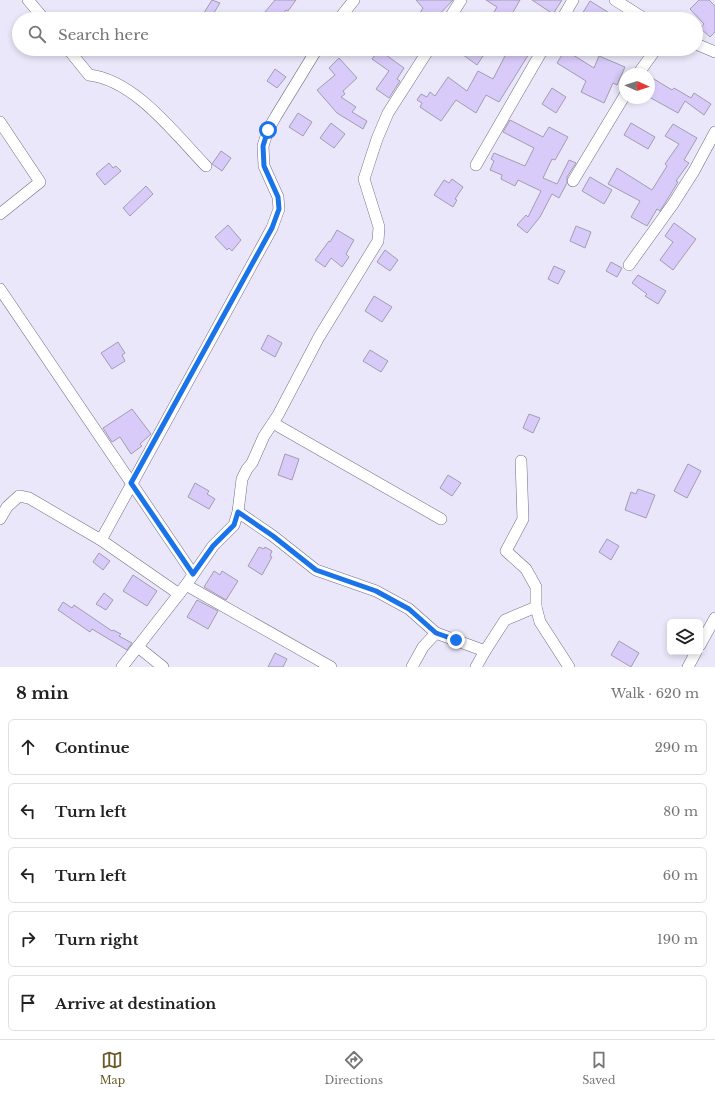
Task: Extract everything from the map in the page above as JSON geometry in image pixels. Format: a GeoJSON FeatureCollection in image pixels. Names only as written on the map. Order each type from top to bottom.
{"type":"FeatureCollection","features":[{"type":"Feature","properties":{"kind":"street"},"geometry":{"type":"LineString","coordinates":[[28,0],[38,12]]}},
{"type":"Feature","properties":{"kind":"street"},"geometry":{"type":"LineString","coordinates":[[345,12],[354,0]]}},
{"type":"Feature","properties":{"kind":"street"},"geometry":{"type":"LineString","coordinates":[[453,12],[461,0]]}},
{"type":"Feature","properties":{"kind":"street"},"geometry":{"type":"LineString","coordinates":[[566,12],[574,0]]}},
{"type":"Feature","properties":{"kind":"street"},"geometry":{"type":"LineString","coordinates":[[615,0],[634,12]]}},
{"type":"Feature","properties":{"kind":"street"},"geometry":{"type":"LineString","coordinates":[[703,47],[715,52]]}},
{"type":"Feature","properties":{"kind":"street"},"geometry":{"type":"LineString","coordinates":[[74,56],[90,75],[104,77],[124,88],[149,107],[206,166]]}},
{"type":"Feature","properties":{"kind":"street"},"geometry":{"type":"LineString","coordinates":[[101,540],[272,228],[279,209],[278,197],[264,166],[263,146],[268,130],[312,56]]}},
{"type":"Feature","properties":{"kind":"street"},"geometry":{"type":"LineString","coordinates":[[122,667],[186,585],[213,546],[234,525],[238,512],[242,479],[319,337],[378,241],[379,227],[364,179],[377,139],[388,113],[425,56]]}},
{"type":"Feature","properties":{"kind":"street"},"geometry":{"type":"LineString","coordinates":[[476,165],[540,56]]}},
{"type":"Feature","properties":{"kind":"street"},"geometry":{"type":"LineString","coordinates":[[642,68],[651,56]]}},
{"type":"Feature","properties":{"kind":"street"},"geometry":{"type":"LineString","coordinates":[[573,181],[620,104]]}},
{"type":"Feature","properties":{"kind":"street"},"geometry":{"type":"LineString","coordinates":[[0,122],[40,182],[0,214]]}},
{"type":"Feature","properties":{"kind":"street"},"geometry":{"type":"LineString","coordinates":[[630,265],[673,204],[694,171],[715,132]]}},
{"type":"Feature","properties":{"kind":"street"},"geometry":{"type":"LineString","coordinates":[[0,288],[193,574]]}},
{"type":"Feature","properties":{"kind":"street"},"geometry":{"type":"LineString","coordinates":[[273,423],[442,519]]}},
{"type":"Feature","properties":{"kind":"street"},"geometry":{"type":"LineString","coordinates":[[521,461],[523,519],[506,551],[526,568],[536,587],[536,607],[540,622],[569,667]]}},
{"type":"Feature","properties":{"kind":"street"},"geometry":{"type":"LineString","coordinates":[[0,519],[7,507],[19,496],[29,498],[101,540],[178,594]]}},
{"type":"Feature","properties":{"kind":"street"},"geometry":{"type":"LineString","coordinates":[[238,512],[267,531],[316,570],[376,591],[409,609],[436,633],[485,651]]}},
{"type":"Feature","properties":{"kind":"street"},"geometry":{"type":"LineString","coordinates":[[186,585],[331,667]]}},
{"type":"Feature","properties":{"kind":"street"},"geometry":{"type":"LineString","coordinates":[[476,667],[505,620],[536,607]]}},
{"type":"Feature","properties":{"kind":"street"},"geometry":{"type":"LineString","coordinates":[[703,640],[715,618]]}},
{"type":"Feature","properties":{"kind":"street"},"geometry":{"type":"LineString","coordinates":[[412,667],[423,647],[436,633]]}},
{"type":"Feature","properties":{"kind":"street"},"geometry":{"type":"LineString","coordinates":[[138,647],[163,667]]}},
{"type":"Feature","properties":{"kind":"street"},"geometry":{"type":"LineString","coordinates":[[688,667],[694,655]]}},
{"type":"Feature","properties":{"kind":"building"},"geometry":{"type":"Polygon","coordinates":[[[212,0],[220,3],[214,12],[204,12],[212,0]]]}},
{"type":"Feature","properties":{"kind":"building"},"geometry":{"type":"Polygon","coordinates":[[[275,0],[296,0],[288,11],[265,12],[275,0]]]}},
{"type":"Feature","properties":{"kind":"building"},"geometry":{"type":"Polygon","coordinates":[[[416,0],[453,0],[442,12],[421,12],[423,8],[416,0]]]}},
{"type":"Feature","properties":{"kind":"building"},"geometry":{"type":"Polygon","coordinates":[[[486,0],[520,0],[513,12],[494,12],[497,7],[486,0]]]}},
{"type":"Feature","properties":{"kind":"building"},"geometry":{"type":"Polygon","coordinates":[[[532,0],[562,0],[554,12],[550,12],[532,0]]]}},
{"type":"Feature","properties":{"kind":"building"},"geometry":{"type":"Polygon","coordinates":[[[699,0],[709,0],[715,6],[715,32],[710,37],[703,31],[703,12],[693,12],[690,9],[699,0]]]}},
{"type":"Feature","properties":{"kind":"building"},"geometry":{"type":"Polygon","coordinates":[[[590,1],[608,12],[583,12],[590,1]]]}},
{"type":"Feature","properties":{"kind":"building"},"geometry":{"type":"Polygon","coordinates":[[[374,56],[387,56],[404,68],[397,79],[400,81],[389,98],[376,89],[389,71],[372,59],[374,56]]]}},
{"type":"Feature","properties":{"kind":"building"},"geometry":{"type":"Polygon","coordinates":[[[465,56],[483,56],[477,65],[465,56]]]}},
{"type":"Feature","properties":{"kind":"building"},"geometry":{"type":"Polygon","coordinates":[[[505,56],[528,56],[499,102],[486,95],[476,113],[456,100],[441,121],[420,107],[422,103],[417,100],[421,94],[427,97],[430,92],[435,96],[448,77],[467,91],[478,71],[493,79],[505,56]]]}},
{"type":"Feature","properties":{"kind":"building"},"geometry":{"type":"Polygon","coordinates":[[[561,56],[575,56],[594,68],[599,56],[625,67],[619,68],[619,80],[617,85],[613,83],[604,103],[581,92],[586,81],[557,63],[561,56]]]}},
{"type":"Feature","properties":{"kind":"building"},"geometry":{"type":"Polygon","coordinates":[[[339,58],[357,78],[343,91],[345,94],[341,97],[356,107],[352,112],[367,121],[363,129],[337,113],[317,90],[335,75],[329,68],[339,58]]]}},
{"type":"Feature","properties":{"kind":"building"},"geometry":{"type":"Polygon","coordinates":[[[275,69],[286,77],[277,88],[267,81],[275,69]]]}},
{"type":"Feature","properties":{"kind":"building"},"geometry":{"type":"Polygon","coordinates":[[[655,80],[672,90],[674,88],[691,98],[694,93],[711,104],[704,115],[685,101],[678,113],[655,100],[655,80]]]}},
{"type":"Feature","properties":{"kind":"building"},"geometry":{"type":"Polygon","coordinates":[[[552,88],[566,97],[556,113],[542,104],[552,88]]]}},
{"type":"Feature","properties":{"kind":"building"},"geometry":{"type":"Polygon","coordinates":[[[298,113],[312,122],[303,136],[289,127],[298,113]]]}},
{"type":"Feature","properties":{"kind":"building"},"geometry":{"type":"Polygon","coordinates":[[[510,120],[543,137],[549,127],[568,137],[555,160],[552,159],[543,178],[557,184],[569,160],[576,163],[567,177],[567,183],[559,198],[552,194],[540,217],[527,233],[517,225],[526,215],[528,217],[541,191],[518,180],[515,186],[501,179],[502,175],[490,170],[494,161],[491,159],[494,153],[525,166],[534,148],[503,132],[510,120]]]}},
{"type":"Feature","properties":{"kind":"building"},"geometry":{"type":"Polygon","coordinates":[[[331,123],[345,134],[334,148],[320,138],[331,123]]]}},
{"type":"Feature","properties":{"kind":"building"},"geometry":{"type":"Polygon","coordinates":[[[631,123],[655,137],[648,149],[624,135],[631,123]]]}},
{"type":"Feature","properties":{"kind":"building"},"geometry":{"type":"Polygon","coordinates":[[[673,124],[697,138],[684,160],[689,163],[676,181],[678,182],[660,211],[657,209],[647,226],[631,217],[640,201],[608,184],[617,168],[652,190],[667,166],[665,164],[679,144],[665,136],[673,124]]]}},
{"type":"Feature","properties":{"kind":"building"},"geometry":{"type":"Polygon","coordinates":[[[221,151],[231,158],[222,171],[212,164],[221,151]]]}},
{"type":"Feature","properties":{"kind":"building"},"geometry":{"type":"Polygon","coordinates":[[[109,163],[113,168],[116,166],[121,171],[105,185],[96,174],[109,163]]]}},
{"type":"Feature","properties":{"kind":"building"},"geometry":{"type":"Polygon","coordinates":[[[590,177],[612,190],[604,204],[582,191],[590,177]]]}},
{"type":"Feature","properties":{"kind":"building"},"geometry":{"type":"Polygon","coordinates":[[[452,179],[463,187],[455,199],[457,200],[453,207],[434,195],[444,180],[449,183],[452,179]]]}},
{"type":"Feature","properties":{"kind":"building"},"geometry":{"type":"Polygon","coordinates":[[[146,186],[153,194],[130,216],[123,208],[146,186]]]}},
{"type":"Feature","properties":{"kind":"building"},"geometry":{"type":"Polygon","coordinates":[[[674,223],[696,239],[673,270],[660,260],[673,242],[665,236],[674,223]]]}},
{"type":"Feature","properties":{"kind":"building"},"geometry":{"type":"Polygon","coordinates":[[[228,225],[241,240],[232,251],[229,248],[227,250],[215,237],[228,225]]]}},
{"type":"Feature","properties":{"kind":"building"},"geometry":{"type":"Polygon","coordinates":[[[576,226],[591,232],[585,248],[570,241],[576,226]]]}},
{"type":"Feature","properties":{"kind":"building"},"geometry":{"type":"Polygon","coordinates":[[[337,230],[354,240],[346,254],[349,257],[342,267],[331,258],[325,267],[315,260],[329,241],[330,242],[337,230]]]}},
{"type":"Feature","properties":{"kind":"building"},"geometry":{"type":"Polygon","coordinates":[[[385,250],[398,260],[390,271],[377,262],[385,250]]]}},
{"type":"Feature","properties":{"kind":"building"},"geometry":{"type":"Polygon","coordinates":[[[611,262],[622,268],[617,277],[606,271],[611,262]]]}},
{"type":"Feature","properties":{"kind":"building"},"geometry":{"type":"Polygon","coordinates":[[[554,266],[565,271],[558,284],[548,279],[554,266]]]}},
{"type":"Feature","properties":{"kind":"building"},"geometry":{"type":"Polygon","coordinates":[[[638,275],[666,291],[658,304],[645,296],[647,294],[632,283],[638,275]]]}},
{"type":"Feature","properties":{"kind":"building"},"geometry":{"type":"Polygon","coordinates":[[[374,296],[392,307],[382,322],[365,311],[374,296]]]}},
{"type":"Feature","properties":{"kind":"building"},"geometry":{"type":"Polygon","coordinates":[[[268,335],[282,343],[275,357],[261,349],[268,335]]]}},
{"type":"Feature","properties":{"kind":"building"},"geometry":{"type":"Polygon","coordinates":[[[118,342],[125,353],[122,355],[125,361],[112,369],[101,353],[118,342]]]}},
{"type":"Feature","properties":{"kind":"building"},"geometry":{"type":"Polygon","coordinates":[[[370,350],[388,361],[381,372],[363,361],[370,350]]]}},
{"type":"Feature","properties":{"kind":"building"},"geometry":{"type":"Polygon","coordinates":[[[132,409],[151,434],[140,444],[142,446],[131,454],[120,437],[112,442],[103,428],[132,409]]]}},
{"type":"Feature","properties":{"kind":"building"},"geometry":{"type":"Polygon","coordinates":[[[529,414],[540,418],[533,433],[523,428],[529,414]]]}},
{"type":"Feature","properties":{"kind":"building"},"geometry":{"type":"Polygon","coordinates":[[[285,454],[299,459],[292,480],[278,475],[285,454]]]}},
{"type":"Feature","properties":{"kind":"building"},"geometry":{"type":"Polygon","coordinates":[[[688,464],[701,471],[687,498],[674,491],[688,464]]]}},
{"type":"Feature","properties":{"kind":"building"},"geometry":{"type":"Polygon","coordinates":[[[448,475],[461,483],[452,496],[440,488],[448,475]]]}},
{"type":"Feature","properties":{"kind":"building"},"geometry":{"type":"Polygon","coordinates":[[[195,483],[209,491],[207,494],[215,499],[209,509],[188,497],[195,483]]]}},
{"type":"Feature","properties":{"kind":"building"},"geometry":{"type":"Polygon","coordinates":[[[638,489],[655,495],[646,518],[625,510],[631,492],[636,494],[638,489]]]}},
{"type":"Feature","properties":{"kind":"building"},"geometry":{"type":"Polygon","coordinates":[[[607,539],[619,546],[611,560],[599,552],[607,539]]]}},
{"type":"Feature","properties":{"kind":"building"},"geometry":{"type":"Polygon","coordinates":[[[259,547],[264,549],[265,547],[272,551],[270,556],[272,557],[262,575],[248,566],[259,547]]]}},
{"type":"Feature","properties":{"kind":"building"},"geometry":{"type":"Polygon","coordinates":[[[99,553],[110,561],[103,570],[93,562],[99,553]]]}},
{"type":"Feature","properties":{"kind":"building"},"geometry":{"type":"Polygon","coordinates":[[[214,571],[220,575],[222,571],[238,581],[226,600],[204,587],[214,571]]]}},
{"type":"Feature","properties":{"kind":"building"},"geometry":{"type":"Polygon","coordinates":[[[133,575],[157,591],[147,606],[123,591],[133,575]]]}},
{"type":"Feature","properties":{"kind":"building"},"geometry":{"type":"Polygon","coordinates":[[[104,593],[113,600],[106,610],[96,604],[104,593]]]}},
{"type":"Feature","properties":{"kind":"building"},"geometry":{"type":"Polygon","coordinates":[[[197,600],[218,611],[208,629],[187,617],[197,600]]]}},
{"type":"Feature","properties":{"kind":"building"},"geometry":{"type":"Polygon","coordinates":[[[63,602],[72,608],[74,605],[112,631],[113,630],[121,634],[119,636],[132,643],[127,650],[92,629],[90,632],[58,610],[63,602]]]}},
{"type":"Feature","properties":{"kind":"building"},"geometry":{"type":"Polygon","coordinates":[[[619,641],[639,653],[631,667],[611,655],[619,641]]]}},
{"type":"Feature","properties":{"kind":"building"},"geometry":{"type":"Polygon","coordinates":[[[275,653],[287,659],[283,667],[268,667],[275,653]]]}},
{"type":"Feature","properties":{"kind":"route"},"geometry":{"type":"LineString","coordinates":[[268,130],[263,146],[264,166],[278,197],[279,209],[272,228],[131,483],[193,574],[213,546],[234,525],[238,512],[273,536],[316,570],[376,591],[409,609],[436,633],[456,640]]}}]}
